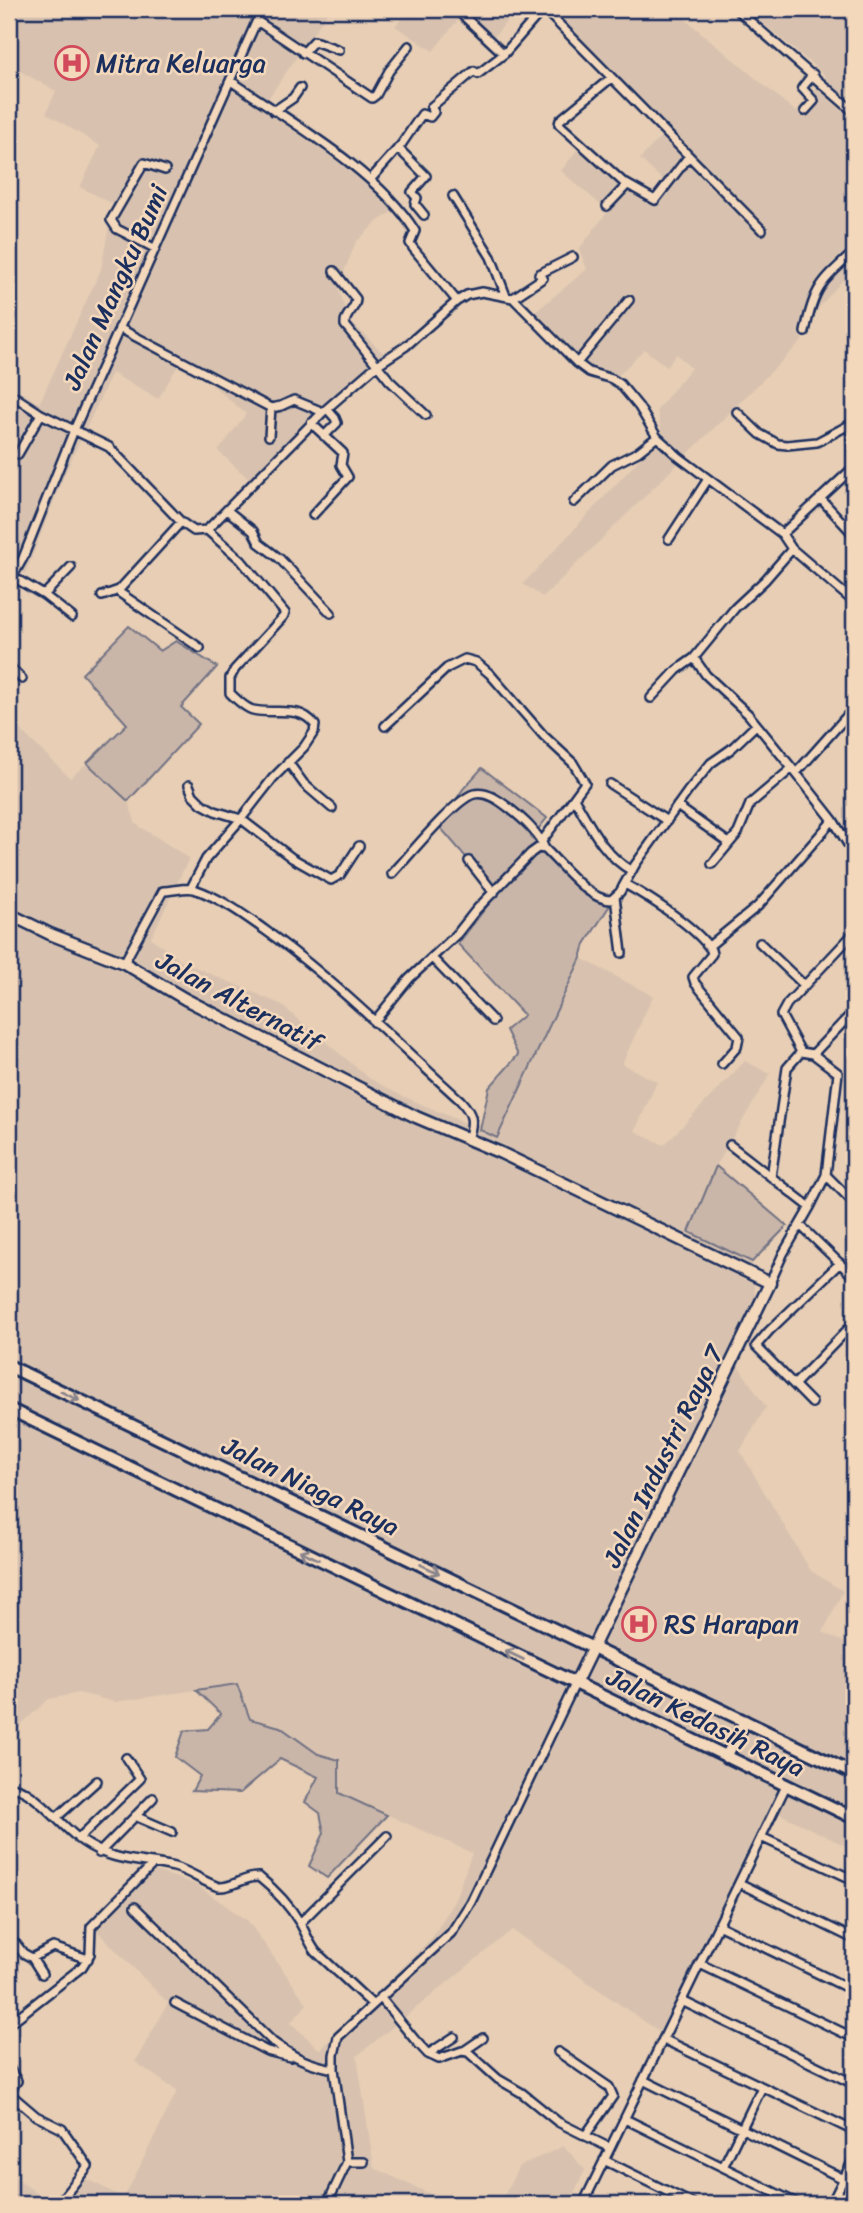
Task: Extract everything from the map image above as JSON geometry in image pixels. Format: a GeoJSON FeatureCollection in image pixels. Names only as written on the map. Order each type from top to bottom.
{"type":"FeatureCollection","features":[{"type":"Feature","properties":{"kind":"main road","name":"Jalan Niaga Raya"},"geometry":{"type":"LineString","coordinates":[[9,1366],[854,1774]]}},
{"type":"Feature","properties":{"kind":"main road"},"geometry":{"type":"LineString","coordinates":[[9,1409],[575,1684]]}},
{"type":"Feature","properties":{"kind":"main road","name":"Jalan Kedasih Raya"},"geometry":{"type":"LineString","coordinates":[[575,1684],[854,1818]]}},
{"type":"Feature","properties":{"kind":"main road"},"geometry":{"type":"LineString","coordinates":[[726,1757],[745,1721]]}},
{"type":"Feature","properties":{"kind":"street","name":"Jalan Mangku Bumi"},"geometry":{"type":"LineString","coordinates":[[11,580],[28,547],[74,430],[154,248],[262,9]]}},
{"type":"Feature","properties":{"kind":"street"},"geometry":{"type":"LineString","coordinates":[[456,9],[504,54]]}},
{"type":"Feature","properties":{"kind":"street"},"geometry":{"type":"LineString","coordinates":[[370,180],[398,148],[422,114],[430,117],[434,112],[431,107],[449,90],[474,71],[478,74],[504,54],[544,9],[762,230]]}},
{"type":"Feature","properties":{"kind":"street"},"geometry":{"type":"LineString","coordinates":[[736,9],[854,112]]}},
{"type":"Feature","properties":{"kind":"street"},"geometry":{"type":"LineString","coordinates":[[257,21],[372,98],[409,46]]}},
{"type":"Feature","properties":{"kind":"street"},"geometry":{"type":"LineString","coordinates":[[303,53],[314,41],[339,50]]}},
{"type":"Feature","properties":{"kind":"street"},"geometry":{"type":"LineString","coordinates":[[805,111],[814,101],[802,88],[813,74]]}},
{"type":"Feature","properties":{"kind":"street"},"geometry":{"type":"LineString","coordinates":[[611,78],[560,120],[559,124],[627,185],[643,196],[655,200],[689,156]]}},
{"type":"Feature","properties":{"kind":"street"},"geometry":{"type":"LineString","coordinates":[[231,81],[370,180],[404,215],[415,231],[410,243],[413,248],[457,301]]}},
{"type":"Feature","properties":{"kind":"street"},"geometry":{"type":"LineString","coordinates":[[274,111],[287,103],[300,88]]}},
{"type":"Feature","properties":{"kind":"street"},"geometry":{"type":"LineString","coordinates":[[398,148],[426,176],[412,191],[417,198],[415,204],[424,215]]}},
{"type":"Feature","properties":{"kind":"street"},"geometry":{"type":"LineString","coordinates":[[154,248],[117,229],[111,220],[144,163],[165,170]]}},
{"type":"Feature","properties":{"kind":"street"},"geometry":{"type":"LineString","coordinates":[[607,205],[627,185]]}},
{"type":"Feature","properties":{"kind":"street"},"geometry":{"type":"LineString","coordinates":[[453,196],[491,257],[510,297],[589,373],[620,384],[639,407],[657,437],[782,534],[792,549],[854,602]]}},
{"type":"Feature","properties":{"kind":"street"},"geometry":{"type":"LineString","coordinates":[[805,332],[815,293],[822,282],[854,252]]}},
{"type":"Feature","properties":{"kind":"street"},"geometry":{"type":"LineString","coordinates":[[9,393],[41,414],[113,450],[181,522],[194,531],[207,530],[325,410],[377,365],[406,346],[457,301],[475,292],[510,297],[543,278],[538,274],[573,257]]}},
{"type":"Feature","properties":{"kind":"street"},"geometry":{"type":"LineString","coordinates":[[334,271],[356,299],[345,325],[390,382],[426,415]]}},
{"type":"Feature","properties":{"kind":"street"},"geometry":{"type":"LineString","coordinates":[[577,363],[629,300]]}},
{"type":"Feature","properties":{"kind":"street"},"geometry":{"type":"LineString","coordinates":[[119,328],[271,408],[293,400],[325,410],[337,423],[324,436]]}},
{"type":"Feature","properties":{"kind":"street"},"geometry":{"type":"LineString","coordinates":[[269,436],[271,408]]}},
{"type":"Feature","properties":{"kind":"street"},"geometry":{"type":"LineString","coordinates":[[737,412],[760,434],[778,444],[787,445],[817,442],[853,420]]}},
{"type":"Feature","properties":{"kind":"street"},"geometry":{"type":"LineString","coordinates":[[18,454],[41,414]]}},
{"type":"Feature","properties":{"kind":"street"},"geometry":{"type":"LineString","coordinates":[[782,534],[853,468],[853,420]]}},
{"type":"Feature","properties":{"kind":"street"},"geometry":{"type":"LineString","coordinates":[[312,423],[343,453],[341,465],[348,477],[313,515]]}},
{"type":"Feature","properties":{"kind":"street"},"geometry":{"type":"LineString","coordinates":[[574,502],[612,464],[638,452],[657,437]]}},
{"type":"Feature","properties":{"kind":"street"},"geometry":{"type":"LineString","coordinates":[[669,538],[708,479]]}},
{"type":"Feature","properties":{"kind":"street"},"geometry":{"type":"LineString","coordinates":[[820,498],[854,535]]}},
{"type":"Feature","properties":{"kind":"street"},"geometry":{"type":"LineString","coordinates":[[228,511],[253,531],[260,542],[279,558],[331,613]]}},
{"type":"Feature","properties":{"kind":"street"},"geometry":{"type":"LineString","coordinates":[[102,596],[119,590],[181,522]]}},
{"type":"Feature","properties":{"kind":"street"},"geometry":{"type":"LineString","coordinates":[[191,888],[206,859],[314,732],[316,725],[293,712],[251,709],[230,693],[229,686],[235,669],[283,617],[284,611],[241,560],[207,530]]}},
{"type":"Feature","properties":{"kind":"street"},"geometry":{"type":"LineString","coordinates":[[651,698],[677,670],[694,658],[735,608],[765,580],[792,549]]}},
{"type":"Feature","properties":{"kind":"street"},"geometry":{"type":"LineString","coordinates":[[44,595],[71,567]]}},
{"type":"Feature","properties":{"kind":"street"},"geometry":{"type":"LineString","coordinates":[[11,580],[44,595],[72,617]]}},
{"type":"Feature","properties":{"kind":"street"},"geometry":{"type":"LineString","coordinates":[[119,590],[200,648]]}},
{"type":"Feature","properties":{"kind":"street"},"geometry":{"type":"LineString","coordinates":[[694,658],[706,675],[757,725],[833,820],[854,854]]}},
{"type":"Feature","properties":{"kind":"street"},"geometry":{"type":"LineString","coordinates":[[374,1022],[409,979],[535,849],[543,845],[585,783],[579,770],[544,736],[490,674],[471,660],[459,661],[447,668],[385,726]]}},
{"type":"Feature","properties":{"kind":"street"},"geometry":{"type":"LineString","coordinates":[[9,666],[22,679]]}},
{"type":"Feature","properties":{"kind":"street"},"geometry":{"type":"LineString","coordinates":[[712,864],[743,825],[750,804],[794,771],[854,708]]}},
{"type":"Feature","properties":{"kind":"street"},"geometry":{"type":"LineString","coordinates":[[392,874],[459,803],[475,794],[490,796],[520,817],[584,888],[597,897],[608,900],[615,897],[625,884],[677,806],[711,763],[757,725]]}},
{"type":"Feature","properties":{"kind":"street"},"geometry":{"type":"LineString","coordinates":[[288,762],[304,784],[332,808]]}},
{"type":"Feature","properties":{"kind":"street"},"geometry":{"type":"LineString","coordinates":[[610,784],[667,821]]}},
{"type":"Feature","properties":{"kind":"street"},"geometry":{"type":"LineString","coordinates":[[189,785],[193,795],[202,804],[241,819],[292,858],[331,880],[340,875],[359,846]]}},
{"type":"Feature","properties":{"kind":"street"},"geometry":{"type":"LineString","coordinates":[[574,798],[602,846],[619,864],[632,871]]}},
{"type":"Feature","properties":{"kind":"street"},"geometry":{"type":"LineString","coordinates":[[677,806],[729,843]]}},
{"type":"Feature","properties":{"kind":"street"},"geometry":{"type":"LineString","coordinates":[[709,946],[758,906],[833,820]]}},
{"type":"Feature","properties":{"kind":"street"},"geometry":{"type":"LineString","coordinates":[[469,861],[494,893]]}},
{"type":"Feature","properties":{"kind":"street"},"geometry":{"type":"LineString","coordinates":[[625,884],[679,920],[709,946],[712,954],[697,969],[693,980],[740,1040],[737,1048],[722,1064]]}},
{"type":"Feature","properties":{"kind":"street","name":"Jalan Alternatif"},"geometry":{"type":"LineString","coordinates":[[468,1139],[473,1123],[468,1109],[330,980],[248,917],[191,888],[161,892],[124,963],[185,999],[416,1118],[468,1139],[770,1283]]}},
{"type":"Feature","properties":{"kind":"street"},"geometry":{"type":"LineString","coordinates":[[615,897],[622,953]]}},
{"type":"Feature","properties":{"kind":"street"},"geometry":{"type":"LineString","coordinates":[[9,914],[50,934],[124,963]]}},
{"type":"Feature","properties":{"kind":"street"},"geometry":{"type":"LineString","coordinates":[[801,1052],[781,1015],[787,1004],[854,933]]}},
{"type":"Feature","properties":{"kind":"street"},"geometry":{"type":"LineString","coordinates":[[760,943],[805,986]]}},
{"type":"Feature","properties":{"kind":"street"},"geometry":{"type":"LineString","coordinates":[[432,958],[493,1021]]}},
{"type":"Feature","properties":{"kind":"street"},"geometry":{"type":"LineString","coordinates":[[813,1054],[854,1011]]}},
{"type":"Feature","properties":{"kind":"street"},"geometry":{"type":"LineString","coordinates":[[846,1019],[854,1026]]}},
{"type":"Feature","properties":{"kind":"street"},"geometry":{"type":"LineString","coordinates":[[770,1283],[826,1175],[838,1073],[813,1054],[801,1052]]}},
{"type":"Feature","properties":{"kind":"street"},"geometry":{"type":"LineString","coordinates":[[771,1177],[787,1068],[801,1052]]}},
{"type":"Feature","properties":{"kind":"street"},"geometry":{"type":"LineString","coordinates":[[730,1144],[810,1207]]}},
{"type":"Feature","properties":{"kind":"street"},"geometry":{"type":"LineString","coordinates":[[826,1175],[854,1203]]}},
{"type":"Feature","properties":{"kind":"street"},"geometry":{"type":"LineString","coordinates":[[800,1224],[854,1276]]}},
{"type":"Feature","properties":{"kind":"street"},"geometry":{"type":"LineString","coordinates":[[812,1403],[756,1346],[840,1263]]}},
{"type":"Feature","properties":{"kind":"street","name":"Jalan Industri Raya 7"},"geometry":{"type":"LineString","coordinates":[[575,1684],[770,1283]]}},
{"type":"Feature","properties":{"kind":"street"},"geometry":{"type":"LineString","coordinates":[[794,1385],[854,1323]]}},
{"type":"Feature","properties":{"kind":"street"},"geometry":{"type":"LineString","coordinates":[[327,2204],[347,2162],[334,2069],[338,2037],[451,1933],[471,1902],[575,1684]]}},
{"type":"Feature","properties":{"kind":"street"},"geometry":{"type":"LineString","coordinates":[[78,1839],[141,1779],[126,1758]]}},
{"type":"Feature","properties":{"kind":"street"},"geometry":{"type":"LineString","coordinates":[[56,1818],[97,1781]]}},
{"type":"Feature","properties":{"kind":"street"},"geometry":{"type":"LineString","coordinates":[[583,2204],[786,1786]]}},
{"type":"Feature","properties":{"kind":"street"},"geometry":{"type":"LineString","coordinates":[[9,1787],[17,1788],[33,1798],[78,1839],[99,1853],[117,1859],[177,1868],[219,1887],[226,1888],[242,1880],[259,1877],[281,1898],[300,1923],[309,1944],[316,1952],[372,2004]]}},
{"type":"Feature","properties":{"kind":"street"},"geometry":{"type":"LineString","coordinates":[[99,1853],[153,1798]]}},
{"type":"Feature","properties":{"kind":"street"},"geometry":{"type":"LineString","coordinates":[[135,1816],[173,1832]]}},
{"type":"Feature","properties":{"kind":"street"},"geometry":{"type":"LineString","coordinates":[[300,1923],[387,1836]]}},
{"type":"Feature","properties":{"kind":"street"},"geometry":{"type":"LineString","coordinates":[[761,1837],[854,1880]]}},
{"type":"Feature","properties":{"kind":"street"},"geometry":{"type":"LineString","coordinates":[[9,2024],[65,1981],[88,1959],[91,1947],[90,1927],[153,1864]]}},
{"type":"Feature","properties":{"kind":"street"},"geometry":{"type":"LineString","coordinates":[[739,1883],[854,1939]]}},
{"type":"Feature","properties":{"kind":"street"},"geometry":{"type":"LineString","coordinates":[[135,1907],[249,2021],[295,2058]]}},
{"type":"Feature","properties":{"kind":"street"},"geometry":{"type":"LineString","coordinates":[[718,1925],[854,1991]]}},
{"type":"Feature","properties":{"kind":"street"},"geometry":{"type":"LineString","coordinates":[[16,1944],[23,1953],[32,1958],[42,1974]]}},
{"type":"Feature","properties":{"kind":"street"},"geometry":{"type":"LineString","coordinates":[[32,1958],[54,1947],[88,1959]]}},
{"type":"Feature","properties":{"kind":"street"},"geometry":{"type":"LineString","coordinates":[[699,1964],[854,2038]]}},
{"type":"Feature","properties":{"kind":"street"},"geometry":{"type":"LineString","coordinates":[[380,1997],[428,2054],[439,2059],[464,2051],[483,2038]]}},
{"type":"Feature","properties":{"kind":"street"},"geometry":{"type":"LineString","coordinates":[[682,2001],[854,2084]]}},
{"type":"Feature","properties":{"kind":"street"},"geometry":{"type":"LineString","coordinates":[[175,2003],[267,2051],[334,2069]]}},
{"type":"Feature","properties":{"kind":"street"},"geometry":{"type":"LineString","coordinates":[[428,2054],[454,2037]]}},
{"type":"Feature","properties":{"kind":"street"},"geometry":{"type":"LineString","coordinates":[[663,2039],[854,2131]]}},
{"type":"Feature","properties":{"kind":"street"},"geometry":{"type":"LineString","coordinates":[[464,2051],[558,2122],[610,2148]]}},
{"type":"Feature","properties":{"kind":"street"},"geometry":{"type":"LineString","coordinates":[[558,2052],[609,2087],[613,2096],[585,2137]]}},
{"type":"Feature","properties":{"kind":"street"},"geometry":{"type":"LineString","coordinates":[[9,2068],[17,2081],[9,2093],[36,2116],[62,2129],[88,2166],[58,2204]]}},
{"type":"Feature","properties":{"kind":"street"},"geometry":{"type":"LineString","coordinates":[[643,2081],[854,2184]]}},
{"type":"Feature","properties":{"kind":"street"},"geometry":{"type":"LineString","coordinates":[[723,2167],[762,2087]]}},
{"type":"Feature","properties":{"kind":"street"},"geometry":{"type":"LineString","coordinates":[[625,2119],[798,2204]]}},
{"type":"Feature","properties":{"kind":"street"},"geometry":{"type":"LineString","coordinates":[[831,2204],[854,2158]]}},
{"type":"Feature","properties":{"kind":"street"},"geometry":{"type":"LineString","coordinates":[[604,2160],[693,2204]]}},
{"type":"Feature","properties":{"kind":"street"},"geometry":{"type":"LineString","coordinates":[[347,2162],[364,2162]]}},
{"type":"Feature","properties":{"kind":"shaded area"},"geometry":{"type":"Polygon","coordinates":[[[9,9],[330,9],[267,100],[347,153],[404,204],[377,222],[356,242],[338,287],[348,319],[383,353],[251,481],[218,451],[246,414],[182,359],[158,399],[112,373],[65,473],[25,574],[9,564],[9,384],[39,404],[101,269],[113,204],[80,187],[100,146],[46,113],[56,91],[9,65],[9,9]]]}},
{"type":"Feature","properties":{"kind":"shaded area"},"geometry":{"type":"Polygon","coordinates":[[[411,9],[516,9],[491,41],[462,15],[433,51],[395,26],[411,9]]]}},
{"type":"Feature","properties":{"kind":"shaded area"},"geometry":{"type":"Polygon","coordinates":[[[537,9],[673,9],[796,112],[826,76],[746,9],[854,9],[854,267],[798,332],[803,340],[543,597],[523,584],[662,435],[657,410],[691,368],[676,354],[667,367],[644,349],[617,377],[601,372],[572,353],[534,313],[587,269],[579,249],[608,211],[561,171],[581,145],[655,203],[669,186],[640,159],[664,133],[537,9]]]}},
{"type":"Feature","properties":{"kind":"shaded area"},"geometry":{"type":"Polygon","coordinates":[[[129,626],[160,651],[176,641],[217,667],[181,707],[199,724],[128,801],[87,763],[127,724],[82,674],[129,626]]]}},
{"type":"Feature","properties":{"kind":"shaded area"},"geometry":{"type":"Polygon","coordinates":[[[9,719],[70,778],[87,763],[128,801],[136,824],[189,858],[151,938],[181,961],[280,1004],[369,1078],[398,1094],[497,1137],[581,958],[653,996],[622,1064],[657,1082],[635,1131],[664,1145],[745,1061],[770,1074],[716,1166],[689,1231],[752,1262],[756,1305],[731,1355],[766,1407],[740,1451],[811,1571],[843,1591],[823,1632],[854,1647],[854,1850],[770,1809],[664,2035],[512,1930],[357,2056],[374,2168],[452,2204],[52,2204],[81,2176],[124,2198],[177,2091],[135,2062],[168,2003],[92,1926],[143,1867],[195,1884],[248,1921],[307,2004],[291,2023],[320,2050],[432,1938],[454,1901],[472,1853],[339,1793],[339,1760],[318,1754],[280,1727],[250,1719],[237,1684],[115,1702],[79,1693],[49,1699],[9,1735],[9,719]]]}},
{"type":"Feature","properties":{"kind":"shaded area"},"geometry":{"type":"Polygon","coordinates":[[[482,768],[547,818],[531,838],[610,905],[585,944],[581,958],[497,1138],[480,1130],[489,1088],[518,1055],[506,1030],[524,1015],[458,944],[497,893],[439,826],[463,789],[482,768]]]}},
{"type":"Feature","properties":{"kind":"shaded area"},"geometry":{"type":"Polygon","coordinates":[[[716,1166],[787,1226],[752,1262],[689,1232],[716,1166]]]}},
{"type":"Feature","properties":{"kind":"shaded area"},"geometry":{"type":"Polygon","coordinates":[[[237,1684],[250,1719],[280,1727],[318,1754],[339,1760],[339,1793],[387,1815],[327,1878],[309,1866],[324,1833],[320,1813],[305,1802],[318,1777],[280,1759],[240,1793],[192,1791],[200,1776],[175,1757],[184,1731],[208,1729],[221,1714],[196,1690],[237,1684]]]}},
{"type":"Feature","properties":{"kind":"shaded area"},"geometry":{"type":"Polygon","coordinates":[[[564,2146],[585,2170],[569,2204],[500,2204],[519,2166],[564,2146]]]}},
{"type":"Feature","properties":{"kind":"shaded area"},"geometry":{"type":"Polygon","coordinates":[[[9,2172],[50,2204],[9,2204],[9,2172]]]}},
{"type":"Feature","properties":{"kind":"place","name":"Mitra Keluarga"},"geometry":{"type":"Point","coordinates":[72,63]}},
{"type":"Feature","properties":{"kind":"place","name":"RS Harapan"},"geometry":{"type":"Point","coordinates":[639,1624]}}]}
